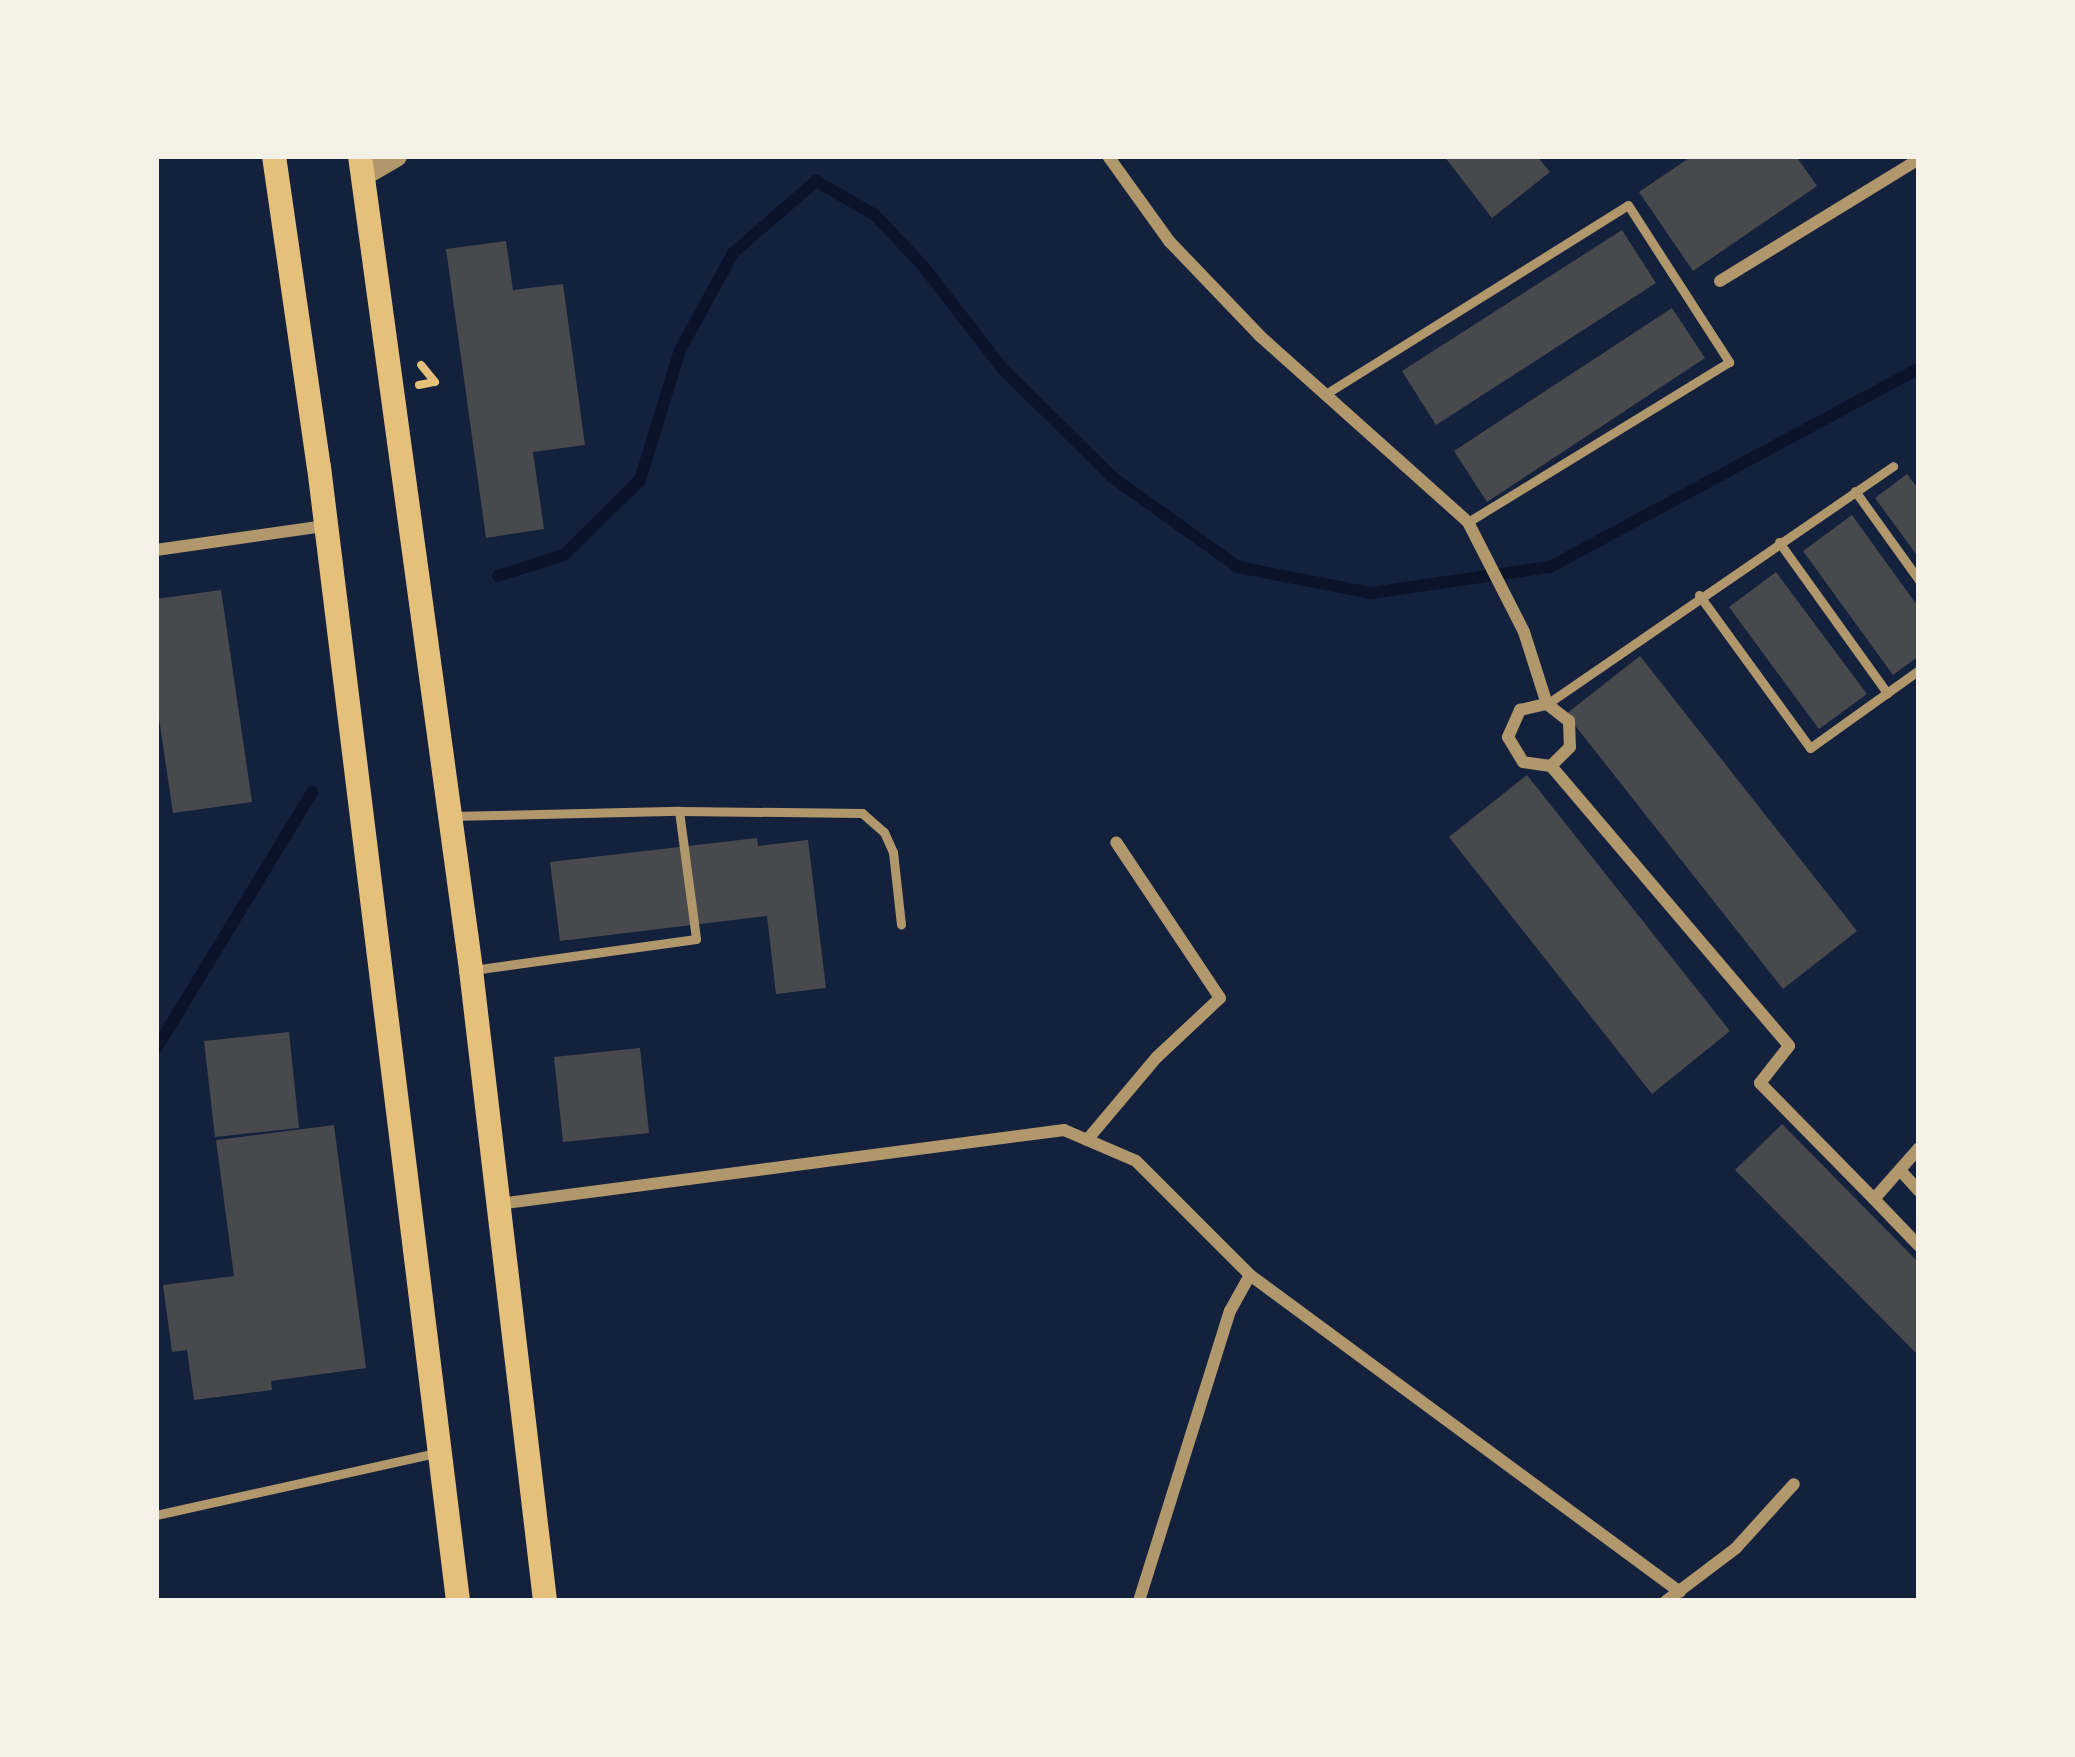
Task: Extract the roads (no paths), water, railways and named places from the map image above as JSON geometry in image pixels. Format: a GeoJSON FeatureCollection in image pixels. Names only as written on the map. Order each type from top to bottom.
{"type":"FeatureCollection","features":[{"type":"Feature","properties":{"kind":"main road"},"geometry":{"type":"LineString","coordinates":[[274,156],[325,526],[458,1601]]}},
{"type":"Feature","properties":{"kind":"main road"},"geometry":{"type":"LineString","coordinates":[[362,165],[471,970],[545,1601]]}},
{"type":"Feature","properties":{"kind":"street"},"geometry":{"type":"LineString","coordinates":[[362,165],[396,156]]}},
{"type":"Feature","properties":{"kind":"street"},"geometry":{"type":"LineString","coordinates":[[1108,156],[1169,241],[1324,395],[1468,522],[1524,632],[1547,704],[1569,721],[1570,748],[1551,766]]}},
{"type":"Feature","properties":{"kind":"street"},"geometry":{"type":"LineString","coordinates":[[1720,281],[1919,159]]}},
{"type":"Feature","properties":{"kind":"street"},"geometry":{"type":"LineString","coordinates":[[156,550],[325,526]]}},
{"type":"Feature","properties":{"kind":"street"},"geometry":{"type":"LineString","coordinates":[[1547,704],[1520,710],[1508,737],[1523,762],[1551,766],[1789,1046],[1760,1082],[1919,1246]]}},
{"type":"Feature","properties":{"kind":"street"},"geometry":{"type":"LineString","coordinates":[[1087,1140],[1156,1057],[1220,998],[1116,842]]}},
{"type":"Feature","properties":{"kind":"street"},"geometry":{"type":"LineString","coordinates":[[499,1204],[1064,1130],[1136,1161],[1250,1275],[1680,1592]]}},
{"type":"Feature","properties":{"kind":"street"},"geometry":{"type":"LineString","coordinates":[[1874,1199],[1919,1148]]}},
{"type":"Feature","properties":{"kind":"street"},"geometry":{"type":"LineString","coordinates":[[1900,1170],[1919,1191]]}},
{"type":"Feature","properties":{"kind":"street"},"geometry":{"type":"LineString","coordinates":[[1139,1601],[1230,1311],[1250,1275]]}},
{"type":"Feature","properties":{"kind":"street"},"geometry":{"type":"LineString","coordinates":[[1666,1601],[1736,1548],[1794,1484]]}},
{"type":"Feature","properties":{"kind":"lane"},"geometry":{"type":"LineString","coordinates":[[1324,395],[1628,205],[1729,362],[1468,522]]}},
{"type":"Feature","properties":{"kind":"lane"},"geometry":{"type":"LineString","coordinates":[[1547,704],[1699,595],[1893,466]]}},
{"type":"Feature","properties":{"kind":"lane"},"geometry":{"type":"LineString","coordinates":[[1856,491],[1919,580]]}},
{"type":"Feature","properties":{"kind":"lane"},"geometry":{"type":"LineString","coordinates":[[1779,542],[1887,693]]}},
{"type":"Feature","properties":{"kind":"lane"},"geometry":{"type":"LineString","coordinates":[[1699,595],[1810,748],[1919,670]]}},
{"type":"Feature","properties":{"kind":"lane"},"geometry":{"type":"LineString","coordinates":[[450,817],[679,811],[862,813],[884,832],[893,852],[901,926]]}},
{"type":"Feature","properties":{"kind":"lane"},"geometry":{"type":"LineString","coordinates":[[471,970],[695,939],[679,811]]}},
{"type":"Feature","properties":{"kind":"lane"},"geometry":{"type":"LineString","coordinates":[[156,1515],[441,1452]]}},
{"type":"Feature","properties":{"kind":"waterway"},"geometry":{"type":"LineString","coordinates":[[498,576],[564,555],[640,480],[680,350],[733,253],[816,181],[875,215],[923,266],[1003,369],[1112,477],[1238,567],[1371,593],[1550,567],[1919,368]]}},
{"type":"Feature","properties":{"kind":"waterway"},"geometry":{"type":"LineString","coordinates":[[156,1049],[312,792]]}}]}
